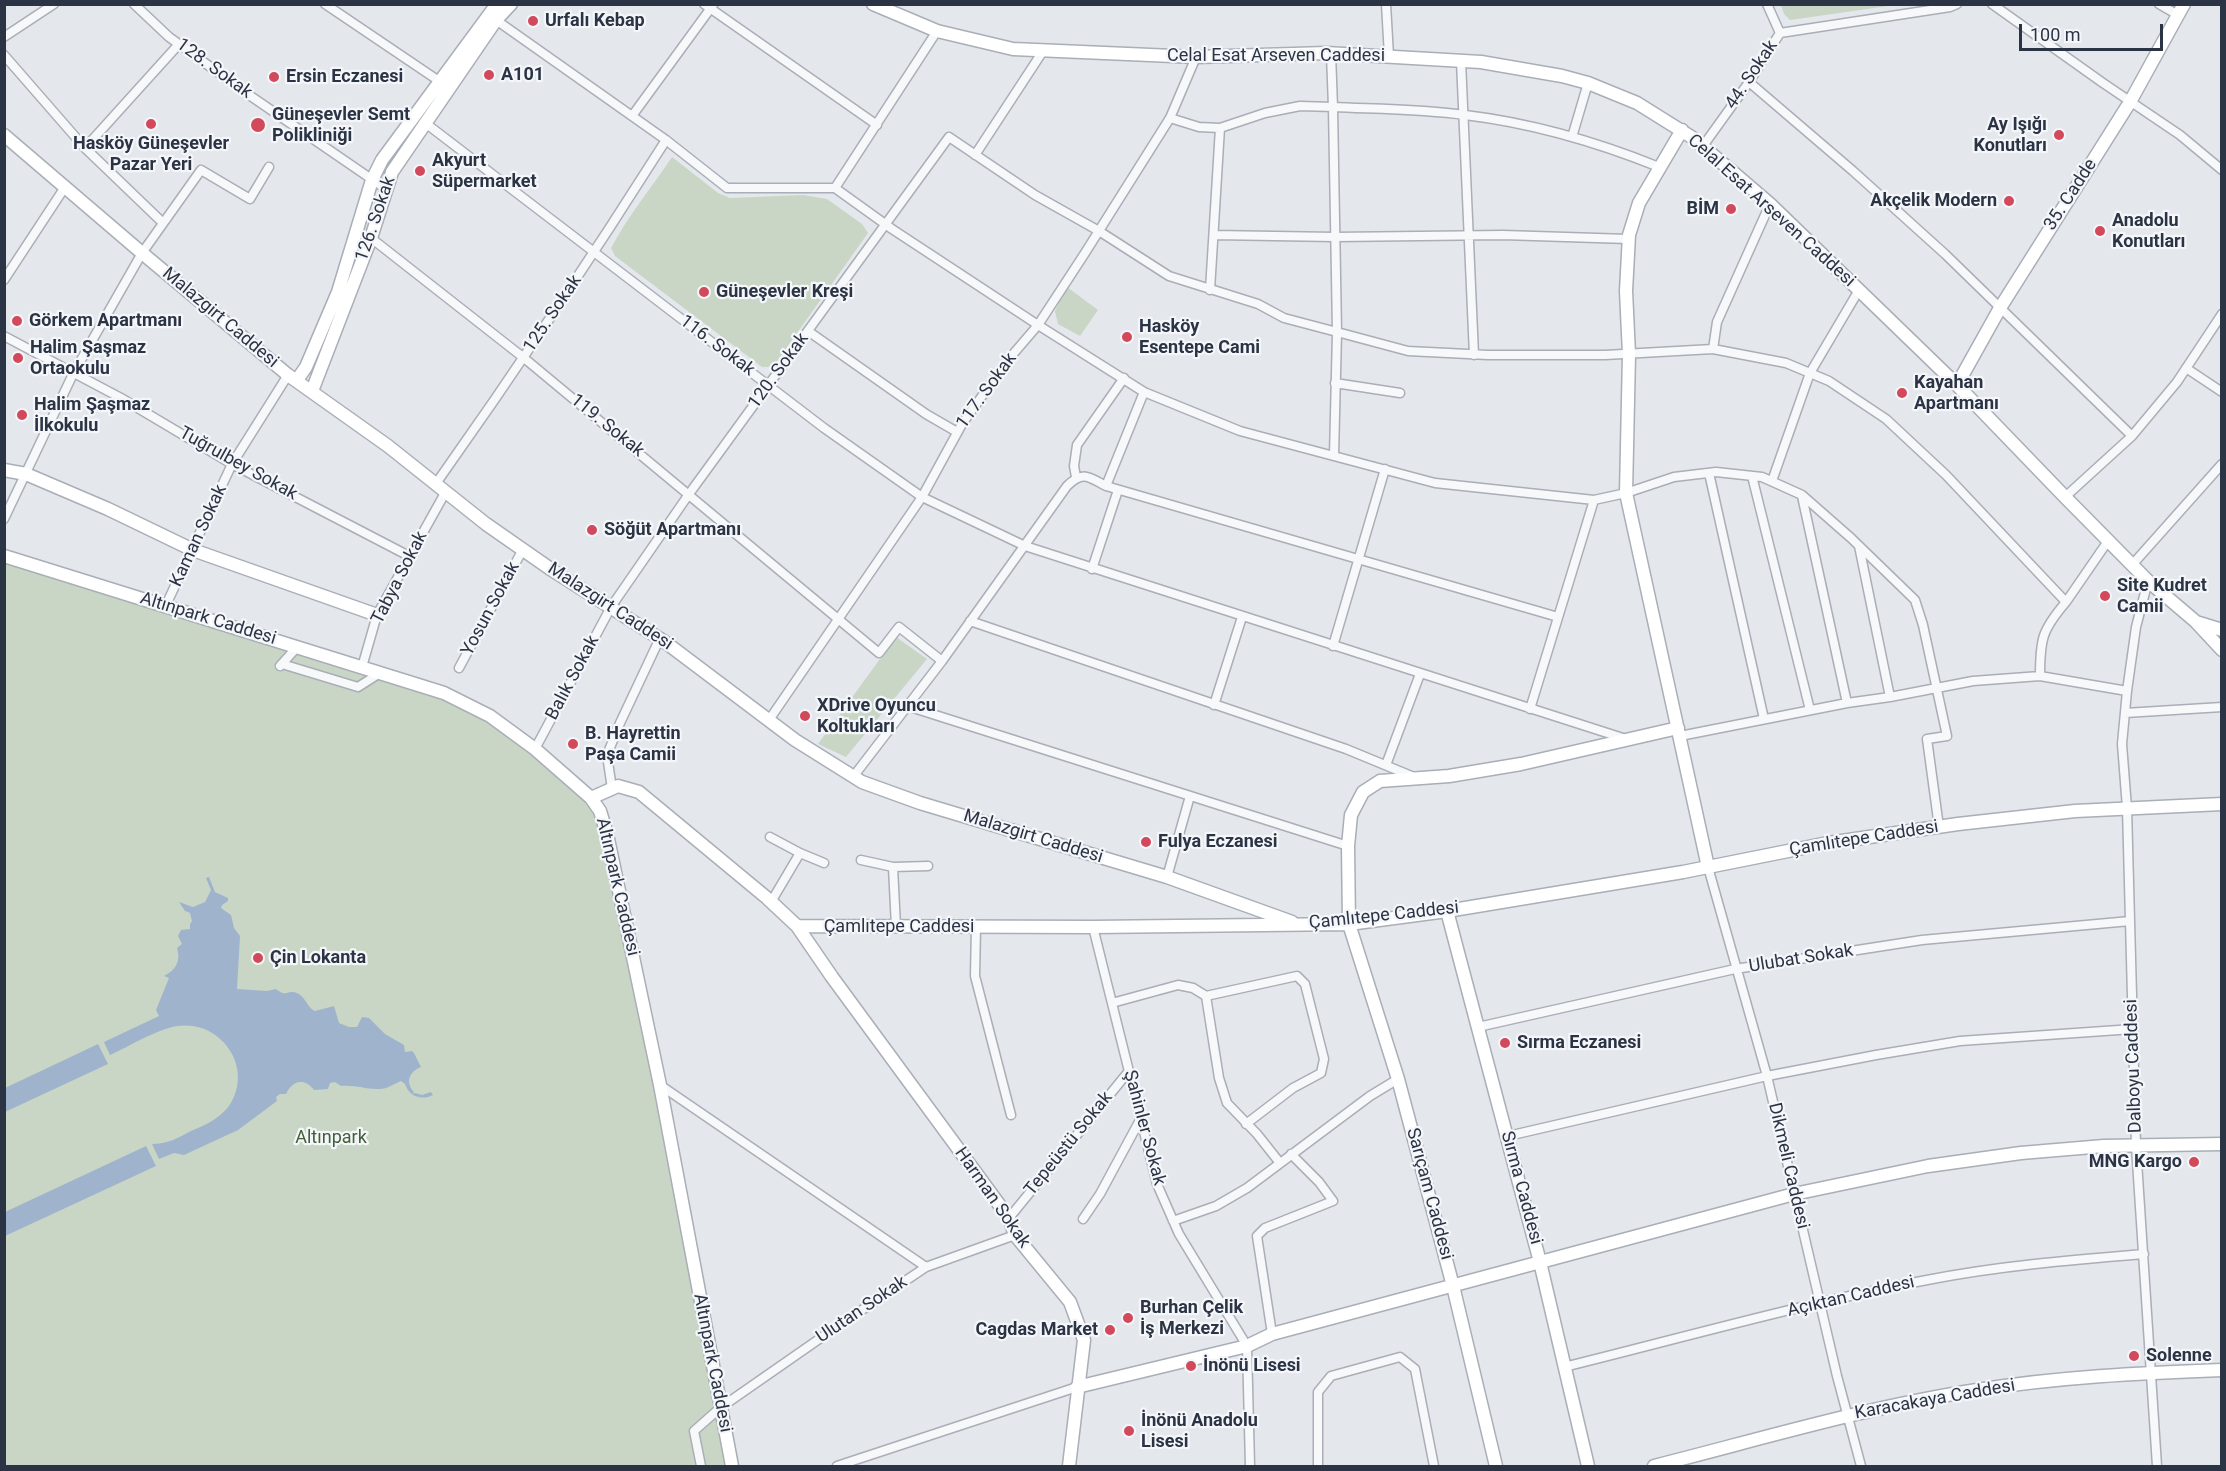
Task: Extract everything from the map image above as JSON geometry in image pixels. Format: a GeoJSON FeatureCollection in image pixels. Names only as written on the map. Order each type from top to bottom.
{"type":"FeatureCollection","features":[{"type":"Feature","properties":{"kind":"street"},"geometry":{"type":"LineString","coordinates":[[4,37],[54,4]]}},
{"type":"Feature","properties":{"kind":"street","name":"128. Sokak"},"geometry":{"type":"LineString","coordinates":[[134,4],[179,44],[386,189]]}},
{"type":"Feature","properties":{"kind":"street"},"geometry":{"type":"LineString","coordinates":[[325,4],[439,81]]}},
{"type":"Feature","properties":{"kind":"street","name":"126. Sokak"},"geometry":{"type":"LineString","coordinates":[[292,377],[306,367],[338,292],[372,180],[382,160],[497,4]]}},
{"type":"Feature","properties":{"kind":"street","name":"126. Sokak"},"geometry":{"type":"LineString","coordinates":[[312,391],[371,238],[392,172],[424,122],[496,20],[511,4]]}},
{"type":"Feature","properties":{"kind":"street"},"geometry":{"type":"LineString","coordinates":[[1386,4],[1389,56]]}},
{"type":"Feature","properties":{"kind":"street"},"geometry":{"type":"LineString","coordinates":[[1767,4],[1780,33]]}},
{"type":"Feature","properties":{"kind":"street","name":"44. Sokak"},"geometry":{"type":"LineString","coordinates":[[1703,146],[1749,82],[1780,33],[1950,7],[1957,4]]}},
{"type":"Feature","properties":{"kind":"street"},"geometry":{"type":"LineString","coordinates":[[1992,4],[2180,135],[2222,170]]}},
{"type":"Feature","properties":{"kind":"street"},"geometry":{"type":"LineString","coordinates":[[2160,4],[2181,10]]}},
{"type":"Feature","properties":{"kind":"street","name":"Celal Esat Arseven Caddesi"},"geometry":{"type":"LineString","coordinates":[[874,5],[937,31],[1013,49],[1196,57],[1331,54],[1461,61],[1532,70],[1588,83],[1637,104],[1682,130],[1770,204],[1957,385],[2148,581],[2195,621]]}},
{"type":"Feature","properties":{"kind":"street"},"geometry":{"type":"LineString","coordinates":[[632,116],[709,6],[877,125]]}},
{"type":"Feature","properties":{"kind":"street","name":"35. Cadde"},"geometry":{"type":"LineString","coordinates":[[1957,385],[2000,308],[2130,102],[2181,10]]}},
{"type":"Feature","properties":{"kind":"street"},"geometry":{"type":"LineString","coordinates":[[496,20],[666,140],[727,188],[835,188],[1038,325],[1144,392],[1240,431],[1435,483],[1594,500],[1626,493],[1674,477],[1709,473],[1762,477],[1802,495],[1859,545],[1915,600],[1923,625],[1947,736],[1927,739],[1939,826]]}},
{"type":"Feature","properties":{"kind":"street"},"geometry":{"type":"LineString","coordinates":[[835,188],[937,31]]}},
{"type":"Feature","properties":{"kind":"street"},"geometry":{"type":"LineString","coordinates":[[85,148],[179,44]]}},
{"type":"Feature","properties":{"kind":"street"},"geometry":{"type":"LineString","coordinates":[[1043,51],[975,155],[1035,195],[1099,231],[1169,276],[1258,304],[1284,318],[1408,351],[1474,355],[1629,354],[1713,349],[1786,363],[1829,381],[1886,419],[1946,475],[2066,602]]}},
{"type":"Feature","properties":{"kind":"street"},"geometry":{"type":"LineString","coordinates":[[1331,54],[1337,332],[1334,456]]}},
{"type":"Feature","properties":{"kind":"street"},"geometry":{"type":"LineString","coordinates":[[4,55],[85,148],[162,222]]}},
{"type":"Feature","properties":{"kind":"street","name":"117. Sokak"},"geometry":{"type":"LineString","coordinates":[[769,720],[922,497],[957,432],[1008,360],[1038,325],[1099,231],[1170,118],[1196,57]]}},
{"type":"Feature","properties":{"kind":"street"},"geometry":{"type":"LineString","coordinates":[[1461,61],[1474,355]]}},
{"type":"Feature","properties":{"kind":"street"},"geometry":{"type":"LineString","coordinates":[[1749,82],[1853,171],[2132,435]]}},
{"type":"Feature","properties":{"kind":"street"},"geometry":{"type":"LineString","coordinates":[[1572,137],[1588,83]]}},
{"type":"Feature","properties":{"kind":"street"},"geometry":{"type":"LineString","coordinates":[[1170,118],[1199,127],[1220,128],[1264,113],[1300,106],[1465,114],[1544,129],[1659,167]]}},
{"type":"Feature","properties":{"kind":"street","name":"116. Sokak"},"geometry":{"type":"LineString","coordinates":[[424,122],[824,428],[922,497],[1024,546],[1626,740]]}},
{"type":"Feature","properties":{"kind":"street"},"geometry":{"type":"LineString","coordinates":[[1210,290],[1220,128]]}},
{"type":"Feature","properties":{"kind":"street"},"geometry":{"type":"LineString","coordinates":[[1682,130],[1639,203],[1628,239],[1626,291],[1629,354],[1626,493],[1708,867]]}},
{"type":"Feature","properties":{"kind":"street","name":"Malazgirt Caddesi"},"geometry":{"type":"LineString","coordinates":[[4,135],[292,377],[388,446],[440,489],[523,549],[660,638],[795,740],[853,777],[920,803],[1167,877],[1302,925]]}},
{"type":"Feature","properties":{"kind":"street","name":"120. Sokak"},"geometry":{"type":"LineString","coordinates":[[611,607],[689,494],[950,137],[975,155]]}},
{"type":"Feature","properties":{"kind":"street","name":"125. Sokak"},"geometry":{"type":"LineString","coordinates":[[440,489],[595,253],[666,140]]}},
{"type":"Feature","properties":{"kind":"street"},"geometry":{"type":"LineString","coordinates":[[4,519],[73,374],[142,253],[201,170],[250,199],[269,167]]}},
{"type":"Feature","properties":{"kind":"street"},"geometry":{"type":"LineString","coordinates":[[4,280],[65,187]]}},
{"type":"Feature","properties":{"kind":"street"},"geometry":{"type":"LineString","coordinates":[[1713,349],[1717,322],[1770,204]]}},
{"type":"Feature","properties":{"kind":"street"},"geometry":{"type":"LineString","coordinates":[[1214,235],[1585,236],[1628,239]]}},
{"type":"Feature","properties":{"kind":"street","name":"119. Sokak"},"geometry":{"type":"LineString","coordinates":[[371,238],[524,358],[879,653],[899,627],[942,661]]}},
{"type":"Feature","properties":{"kind":"street"},"geometry":{"type":"LineString","coordinates":[[1772,481],[1810,373],[1859,290]]}},
{"type":"Feature","properties":{"kind":"street"},"geometry":{"type":"LineString","coordinates":[[2065,497],[2132,435],[2186,368],[2222,314]]}},
{"type":"Feature","properties":{"kind":"street"},"geometry":{"type":"LineString","coordinates":[[808,332],[926,414],[957,432]]}},
{"type":"Feature","properties":{"kind":"street","name":"Tuğrulbey Sokak"},"geometry":{"type":"LineString","coordinates":[[4,336],[121,398],[232,464],[409,556]]}},
{"type":"Feature","properties":{"kind":"street"},"geometry":{"type":"LineString","coordinates":[[2186,368],[2222,392]]}},
{"type":"Feature","properties":{"kind":"street","name":"Kaman Sokak"},"geometry":{"type":"LineString","coordinates":[[166,605],[232,464],[292,377]]}},
{"type":"Feature","properties":{"kind":"street"},"geometry":{"type":"LineString","coordinates":[[1076,477],[1074,466],[1077,445],[1124,378]]}},
{"type":"Feature","properties":{"kind":"street"},"geometry":{"type":"LineString","coordinates":[[1335,383],[1400,393]]}},
{"type":"Feature","properties":{"kind":"street"},"geometry":{"type":"LineString","coordinates":[[1106,486],[1144,392]]}},
{"type":"Feature","properties":{"kind":"street"},"geometry":{"type":"LineString","coordinates":[[2132,565],[2222,464]]}},
{"type":"Feature","properties":{"kind":"street"},"geometry":{"type":"LineString","coordinates":[[4,470],[26,474],[108,509],[193,550],[377,615]]}},
{"type":"Feature","properties":{"kind":"street"},"geometry":{"type":"LineString","coordinates":[[1333,646],[1385,470]]}},
{"type":"Feature","properties":{"kind":"street"},"geometry":{"type":"LineString","coordinates":[[1709,473],[1764,719]]}},
{"type":"Feature","properties":{"kind":"street"},"geometry":{"type":"LineString","coordinates":[[853,777],[942,661],[1067,486],[1076,477],[1086,476],[1118,490],[1558,617]]}},
{"type":"Feature","properties":{"kind":"street"},"geometry":{"type":"LineString","coordinates":[[1752,476],[1810,710]]}},
{"type":"Feature","properties":{"kind":"street","name":"Tabya Sokak"},"geometry":{"type":"LineString","coordinates":[[362,667],[377,615],[409,556],[440,489]]}},
{"type":"Feature","properties":{"kind":"street"},"geometry":{"type":"LineString","coordinates":[[1092,569],[1118,490]]}},
{"type":"Feature","properties":{"kind":"street"},"geometry":{"type":"LineString","coordinates":[[1802,495],[1847,702]]}},
{"type":"Feature","properties":{"kind":"street"},"geometry":{"type":"LineString","coordinates":[[1530,709],[1594,500]]}},
{"type":"Feature","properties":{"kind":"street"},"geometry":{"type":"LineString","coordinates":[[2040,676],[2040,649],[2048,623],[2066,602],[2108,541]]}},
{"type":"Feature","properties":{"kind":"street"},"geometry":{"type":"LineString","coordinates":[[1859,545],[1890,697]]}},
{"type":"Feature","properties":{"kind":"street","name":"Yosun Sokak"},"geometry":{"type":"LineString","coordinates":[[459,668],[523,549]]}},
{"type":"Feature","properties":{"kind":"street","name":"Altınpark Caddesi"},"geometry":{"type":"LineString","coordinates":[[4,556],[444,693],[490,716],[535,749],[591,798],[600,811],[607,834],[660,1085],[732,1467]]}},
{"type":"Feature","properties":{"kind":"street","name":"Dalboyu Caddesi"},"geometry":{"type":"LineString","coordinates":[[2148,581],[2136,627],[2122,744],[2127,808],[2136,1146],[2157,1467]]}},
{"type":"Feature","properties":{"kind":"street","name":"Balık Sokak"},"geometry":{"type":"LineString","coordinates":[[535,749],[611,607]]}},
{"type":"Feature","properties":{"kind":"street"},"geometry":{"type":"LineString","coordinates":[[1214,705],[1242,616]]}},
{"type":"Feature","properties":{"kind":"street"},"geometry":{"type":"LineString","coordinates":[[970,621],[1346,748],[1417,778]]}},
{"type":"Feature","properties":{"kind":"street"},"geometry":{"type":"LineString","coordinates":[[2195,621],[2222,630]]}},
{"type":"Feature","properties":{"kind":"street"},"geometry":{"type":"LineString","coordinates":[[2195,621],[2222,651]]}},
{"type":"Feature","properties":{"kind":"street"},"geometry":{"type":"LineString","coordinates":[[591,798],[612,789],[608,755],[620,723],[660,638]]}},
{"type":"Feature","properties":{"kind":"street"},"geometry":{"type":"LineString","coordinates":[[298,646],[280,665],[358,687],[380,673]]}},
{"type":"Feature","properties":{"kind":"street"},"geometry":{"type":"LineString","coordinates":[[1386,765],[1420,674]]}},
{"type":"Feature","properties":{"kind":"street"},"geometry":{"type":"LineString","coordinates":[[1679,732],[1972,681],[2040,676],[2127,692]]}},
{"type":"Feature","properties":{"kind":"street"},"geometry":{"type":"LineString","coordinates":[[908,706],[1348,846]]}},
{"type":"Feature","properties":{"kind":"street"},"geometry":{"type":"LineString","coordinates":[[2125,713],[2222,706]]}},
{"type":"Feature","properties":{"kind":"street","name":"Sarıçam Caddesi"},"geometry":{"type":"LineString","coordinates":[[1496,1467],[1453,1286],[1398,1079],[1349,924],[1348,846],[1351,814],[1364,792],[1380,781],[1449,776],[1521,764],[1626,740],[1679,732]]}},
{"type":"Feature","properties":{"kind":"street","name":"Çamlıtepe Caddesi"},"geometry":{"type":"LineString","coordinates":[[612,789],[618,786],[639,792],[797,926],[896,927],[1349,924],[1446,911],[1708,867],[1828,843],[1939,826],[2075,811],[2222,804]]}},
{"type":"Feature","properties":{"kind":"street"},"geometry":{"type":"LineString","coordinates":[[1167,877],[1190,796]]}},
{"type":"Feature","properties":{"kind":"street"},"geometry":{"type":"LineString","coordinates":[[770,837],[824,863]]}},
{"type":"Feature","properties":{"kind":"street"},"geometry":{"type":"LineString","coordinates":[[771,902],[800,853]]}},
{"type":"Feature","properties":{"kind":"street"},"geometry":{"type":"LineString","coordinates":[[861,860],[893,867],[928,866]]}},
{"type":"Feature","properties":{"kind":"street"},"geometry":{"type":"LineString","coordinates":[[893,867],[896,927]]}},
{"type":"Feature","properties":{"kind":"street","name":"Dikmeli Caddesi"},"geometry":{"type":"LineString","coordinates":[[1708,867],[1767,1076],[1861,1467]]}},
{"type":"Feature","properties":{"kind":"street","name":"Sırma Caddesi"},"geometry":{"type":"LineString","coordinates":[[1446,911],[1540,1262],[1587,1467]]}},
{"type":"Feature","properties":{"kind":"street","name":"Ulubat Sokak"},"geometry":{"type":"LineString","coordinates":[[1478,1027],[1735,969],[1922,940],[2130,921]]}},
{"type":"Feature","properties":{"kind":"street","name":"Harman Sokak"},"geometry":{"type":"LineString","coordinates":[[797,926],[1009,1218],[1015,1235],[1070,1302],[1084,1340],[1069,1467]]}},
{"type":"Feature","properties":{"kind":"street"},"geometry":{"type":"LineString","coordinates":[[976,927],[975,976],[1011,1115]]}},
{"type":"Feature","properties":{"kind":"street","name":"Şahinler Sokak"},"geometry":{"type":"LineString","coordinates":[[1093,927],[1157,1184],[1173,1221],[1247,1346]]}},
{"type":"Feature","properties":{"kind":"street"},"geometry":{"type":"LineString","coordinates":[[1206,996],[1297,976],[1305,984],[1324,1059],[1321,1073],[1293,1088],[1246,1124]]}},
{"type":"Feature","properties":{"kind":"street"},"geometry":{"type":"LineString","coordinates":[[1112,1003],[1178,986],[1194,987],[1206,996],[1221,1086],[1227,1103],[1280,1162]]}},
{"type":"Feature","properties":{"kind":"street"},"geometry":{"type":"LineString","coordinates":[[1508,1136],[1767,1076],[1960,1041],[2133,1029]]}},
{"type":"Feature","properties":{"kind":"street","name":"Tepeüstü Sokak"},"geometry":{"type":"LineString","coordinates":[[1009,1218],[1129,1071]]}},
{"type":"Feature","properties":{"kind":"street"},"geometry":{"type":"LineString","coordinates":[[1173,1221],[1216,1206],[1247,1188],[1370,1096],[1398,1079]]}},
{"type":"Feature","properties":{"kind":"street"},"geometry":{"type":"LineString","coordinates":[[660,1085],[926,1267]]}},
{"type":"Feature","properties":{"kind":"street"},"geometry":{"type":"LineString","coordinates":[[1083,1219],[1100,1194],[1140,1120]]}},
{"type":"Feature","properties":{"kind":"street"},"geometry":{"type":"LineString","coordinates":[[837,1467],[1077,1387],[1247,1346],[1272,1334],[1794,1194],[1928,1166],[2021,1153],[2136,1146],[2222,1144]]}},
{"type":"Feature","properties":{"kind":"street"},"geometry":{"type":"LineString","coordinates":[[1272,1334],[1257,1236],[1265,1228],[1333,1201],[1319,1182],[1291,1154]]}},
{"type":"Feature","properties":{"kind":"street","name":"Ulutan Sokak"},"geometry":{"type":"LineString","coordinates":[[701,1467],[694,1431],[720,1408],[926,1267],[1015,1235]]}},
{"type":"Feature","properties":{"kind":"street","name":"Açıktan Caddesi"},"geometry":{"type":"LineString","coordinates":[[1564,1367],[1820,1302],[1928,1280],[2014,1265],[2144,1254]]}},
{"type":"Feature","properties":{"kind":"street"},"geometry":{"type":"LineString","coordinates":[[1247,1346],[1250,1467]]}},
{"type":"Feature","properties":{"kind":"street"},"geometry":{"type":"LineString","coordinates":[[1318,1467],[1318,1392],[1331,1376],[1400,1357],[1415,1369],[1434,1467]]}},
{"type":"Feature","properties":{"kind":"street","name":"Karacakaya Caddesi"},"geometry":{"type":"LineString","coordinates":[[1654,1467],[1848,1416],[1976,1390],[2064,1378],[2222,1370]]}},
{"type":"Feature","properties":{"kind":"green space"},"geometry":{"type":"Polygon","coordinates":[[[1781,4],[1895,5],[1790,20],[1784,14],[1781,4]]]}},
{"type":"Feature","properties":{"kind":"green space"},"geometry":{"type":"Polygon","coordinates":[[[672,157],[718,193],[730,198],[803,195],[827,199],[862,224],[868,233],[773,367],[762,367],[615,256],[611,248],[632,213],[672,157]]]}},
{"type":"Feature","properties":{"kind":"green space"},"geometry":{"type":"Polygon","coordinates":[[[1067,287],[1098,310],[1080,336],[1058,324],[1055,311],[1067,287]]]}},
{"type":"Feature","properties":{"kind":"green space","name":"Altınpark"},"geometry":{"type":"Polygon","coordinates":[[[4,556],[444,693],[490,716],[600,811],[732,1466],[5,1466],[4,556]]]}},
{"type":"Feature","properties":{"kind":"green space"},"geometry":{"type":"Polygon","coordinates":[[[896,637],[927,659],[846,757],[818,744],[896,637]]]}},
{"type":"Feature","properties":{"kind":"water"},"geometry":{"type":"Polygon","coordinates":[[[209,877],[215,892],[228,898],[221,908],[231,915],[234,928],[240,936],[237,989],[267,991],[276,989],[284,993],[294,992],[315,1011],[334,1006],[339,1023],[349,1027],[357,1027],[362,1017],[369,1018],[385,1034],[404,1045],[405,1052],[414,1053],[421,1067],[411,1074],[409,1081],[413,1094],[422,1095],[431,1092],[433,1095],[424,1098],[416,1096],[409,1092],[401,1081],[381,1089],[341,1086],[335,1082],[330,1083],[328,1089],[314,1090],[306,1083],[299,1082],[292,1086],[286,1094],[276,1097],[277,1101],[238,1130],[184,1155],[174,1153],[159,1159],[152,1144],[172,1140],[207,1124],[221,1115],[229,1106],[236,1091],[238,1077],[236,1062],[220,1039],[194,1026],[170,1027],[110,1055],[104,1042],[159,1016],[156,1010],[169,978],[164,976],[176,965],[177,948],[182,944],[178,936],[181,930],[190,929],[192,921],[190,913],[185,911],[179,902],[193,907],[205,902],[211,890],[206,878],[209,877]]]}},
{"type":"Feature","properties":{"kind":"water"},"geometry":{"type":"Polygon","coordinates":[[[98,1044],[108,1064],[5,1112],[5,1088],[98,1044]]]}},
{"type":"Feature","properties":{"kind":"water"},"geometry":{"type":"Polygon","coordinates":[[[146,1146],[156,1166],[5,1236],[5,1212],[146,1146]]]}},
{"type":"Feature","properties":{"kind":"place","name":"Urfalı Kebap"},"geometry":{"type":"Point","coordinates":[533,21]}},
{"type":"Feature","properties":{"kind":"place","name":"A101"},"geometry":{"type":"Point","coordinates":[489,75]}},
{"type":"Feature","properties":{"kind":"place","name":"Ersin Eczanesi"},"geometry":{"type":"Point","coordinates":[274,77]}},
{"type":"Feature","properties":{"kind":"place","name":"Hasköy Güneşevler Pazar Yeri"},"geometry":{"type":"Point","coordinates":[151,124]}},
{"type":"Feature","properties":{"kind":"place","name":"Güneşevler Semt Polikliniği"},"geometry":{"type":"Point","coordinates":[258,125]}},
{"type":"Feature","properties":{"kind":"place","name":"Ay Işığı Konutları"},"geometry":{"type":"Point","coordinates":[2059,135]}},
{"type":"Feature","properties":{"kind":"place","name":"Akyurt Süpermarket"},"geometry":{"type":"Point","coordinates":[420,171]}},
{"type":"Feature","properties":{"kind":"place","name":"Akçelik Modern"},"geometry":{"type":"Point","coordinates":[2009,201]}},
{"type":"Feature","properties":{"kind":"place","name":"BİM"},"geometry":{"type":"Point","coordinates":[1731,209]}},
{"type":"Feature","properties":{"kind":"place","name":"Anadolu Konutları"},"geometry":{"type":"Point","coordinates":[2100,231]}},
{"type":"Feature","properties":{"kind":"place","name":"Güneşevler Kreşi"},"geometry":{"type":"Point","coordinates":[704,292]}},
{"type":"Feature","properties":{"kind":"place","name":"Görkem Apartmanı"},"geometry":{"type":"Point","coordinates":[17,321]}},
{"type":"Feature","properties":{"kind":"place","name":"Hasköy Esentepe Cami"},"geometry":{"type":"Point","coordinates":[1127,337]}},
{"type":"Feature","properties":{"kind":"place","name":"Halim Şaşmaz Ortaokulu"},"geometry":{"type":"Point","coordinates":[18,358]}},
{"type":"Feature","properties":{"kind":"place","name":"Kayahan Apartmanı"},"geometry":{"type":"Point","coordinates":[1902,393]}},
{"type":"Feature","properties":{"kind":"place","name":"Halim Şaşmaz İlkokulu"},"geometry":{"type":"Point","coordinates":[22,415]}},
{"type":"Feature","properties":{"kind":"place","name":"Söğüt Apartmanı"},"geometry":{"type":"Point","coordinates":[592,530]}},
{"type":"Feature","properties":{"kind":"place","name":"Site Kudret Camii"},"geometry":{"type":"Point","coordinates":[2105,596]}},
{"type":"Feature","properties":{"kind":"place","name":"XDrive Oyuncu Koltukları"},"geometry":{"type":"Point","coordinates":[805,716]}},
{"type":"Feature","properties":{"kind":"place","name":"B. Hayrettin Paşa Camii"},"geometry":{"type":"Point","coordinates":[573,744]}},
{"type":"Feature","properties":{"kind":"place","name":"Fulya Eczanesi"},"geometry":{"type":"Point","coordinates":[1146,842]}},
{"type":"Feature","properties":{"kind":"place","name":"Çin Lokanta"},"geometry":{"type":"Point","coordinates":[258,958]}},
{"type":"Feature","properties":{"kind":"place","name":"Sırma Eczanesi"},"geometry":{"type":"Point","coordinates":[1505,1043]}},
{"type":"Feature","properties":{"kind":"place","name":"MNG Kargo"},"geometry":{"type":"Point","coordinates":[2194,1162]}},
{"type":"Feature","properties":{"kind":"place","name":"Burhan Çelik İş Merkezi"},"geometry":{"type":"Point","coordinates":[1128,1318]}},
{"type":"Feature","properties":{"kind":"place","name":"Cagdas Market"},"geometry":{"type":"Point","coordinates":[1110,1330]}},
{"type":"Feature","properties":{"kind":"place","name":"Solenne"},"geometry":{"type":"Point","coordinates":[2134,1356]}},
{"type":"Feature","properties":{"kind":"place","name":"İnönü Lisesi"},"geometry":{"type":"Point","coordinates":[1191,1366]}},
{"type":"Feature","properties":{"kind":"place","name":"İnönü Anadolu Lisesi"},"geometry":{"type":"Point","coordinates":[1129,1431]}}]}
